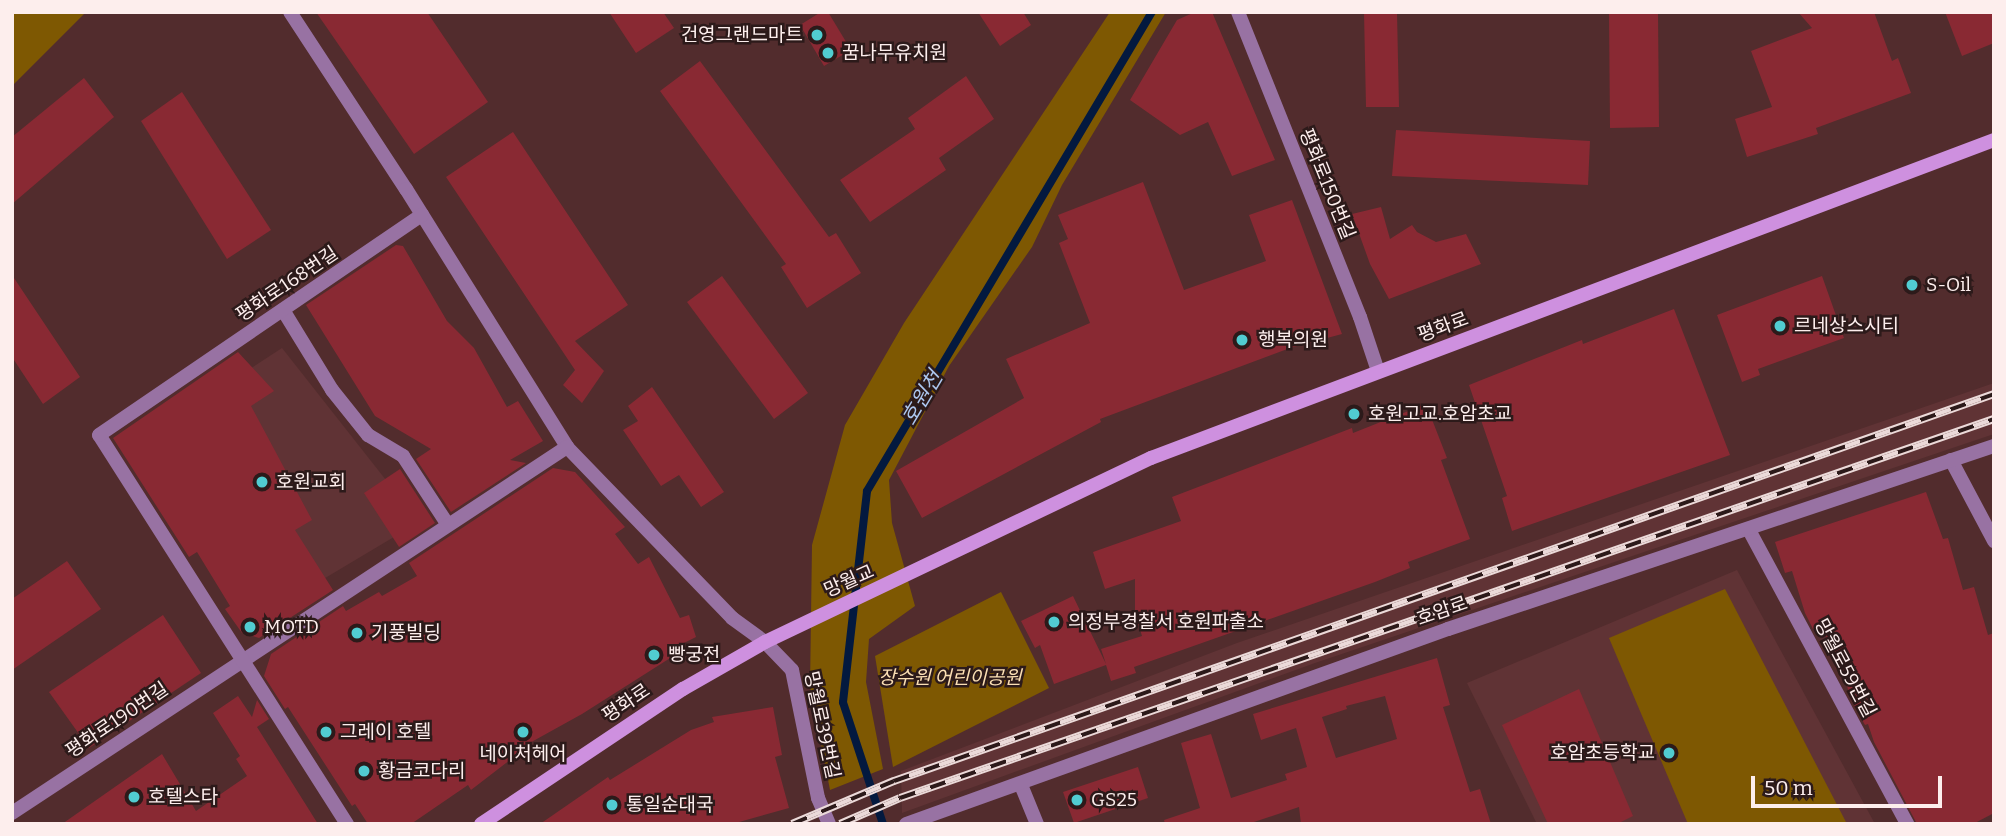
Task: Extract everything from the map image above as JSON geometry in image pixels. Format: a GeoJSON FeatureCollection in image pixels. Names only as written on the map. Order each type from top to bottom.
{"type":"FeatureCollection","features":[{"type":"Feature","properties":{"kind":"main road","name":"평화로"},"geometry":{"type":"LineString","coordinates":[[915,573],[1017,520],[1151,458],[1994,140]]}},
{"type":"Feature","properties":{"kind":"main road","name":"망월교"},"geometry":{"type":"LineString","coordinates":[[798,624],[915,573]]}},
{"type":"Feature","properties":{"kind":"main road","name":"평화로"},"geometry":{"type":"LineString","coordinates":[[481,824],[682,689],[798,624]]}},
{"type":"Feature","properties":{"kind":"street"},"geometry":{"type":"LineString","coordinates":[[290,12],[422,215],[567,447],[732,618],[765,642]]}},
{"type":"Feature","properties":{"kind":"street","name":"평화로150번길"},"geometry":{"type":"LineString","coordinates":[[1238,12],[1360,317],[1378,371]]}},
{"type":"Feature","properties":{"kind":"street","name":"평화로168번길"},"geometry":{"type":"LineString","coordinates":[[347,824],[99,435],[422,215]]}},
{"type":"Feature","properties":{"kind":"street"},"geometry":{"type":"LineString","coordinates":[[283,310],[332,390],[368,435],[403,456],[448,525]]}},
{"type":"Feature","properties":{"kind":"street","name":"호암로"},"geometry":{"type":"LineString","coordinates":[[906,824],[1021,785],[1448,629],[1994,446]]}},
{"type":"Feature","properties":{"kind":"street","name":"평화로190번길"},"geometry":{"type":"LineString","coordinates":[[12,813],[567,447]]}},
{"type":"Feature","properties":{"kind":"street"},"geometry":{"type":"LineString","coordinates":[[1951,460],[1994,541]]}},
{"type":"Feature","properties":{"kind":"street","name":"망월로59번길"},"geometry":{"type":"LineString","coordinates":[[1749,530],[1908,824]]}},
{"type":"Feature","properties":{"kind":"street","name":"망월로39번길"},"geometry":{"type":"LineString","coordinates":[[765,642],[792,670],[818,798],[829,824]]}},
{"type":"Feature","properties":{"kind":"street"},"geometry":{"type":"LineString","coordinates":[[1021,785],[1037,824]]}},
{"type":"Feature","properties":{"kind":"shaded area"},"geometry":{"type":"Polygon","coordinates":[[[282,348],[419,522],[250,623],[135,444],[282,348]]]}},
{"type":"Feature","properties":{"kind":"shaded area"},"geometry":{"type":"Polygon","coordinates":[[[1994,383],[1994,434],[1315,663],[902,813],[901,771],[1237,643],[1994,383]]]}},
{"type":"Feature","properties":{"kind":"shaded area","name":"호암초등학교"},"geometry":{"type":"Polygon","coordinates":[[[1737,570],[1875,824],[1537,824],[1467,683],[1737,570]]]}},
{"type":"Feature","properties":{"kind":"green space"},"geometry":{"type":"Polygon","coordinates":[[[12,12],[86,12],[12,86],[12,12]]]}},
{"type":"Feature","properties":{"kind":"green space"},"geometry":{"type":"Polygon","coordinates":[[[1110,12],[1166,12],[1062,185],[1032,247],[949,366],[889,480],[892,523],[915,606],[869,639],[866,682],[883,769],[830,790],[810,687],[812,545],[845,425],[904,323],[1110,12]]]}},
{"type":"Feature","properties":{"kind":"green space"},"geometry":{"type":"Polygon","coordinates":[[[1725,589],[1847,824],[1688,824],[1609,638],[1725,589]]]}},
{"type":"Feature","properties":{"kind":"green space","name":"장수원 어린이공원"},"geometry":{"type":"Polygon","coordinates":[[[1001,592],[1049,688],[893,767],[875,656],[1001,592]]]}},
{"type":"Feature","properties":{"kind":"building"},"geometry":{"type":"Polygon","coordinates":[[[316,12],[427,12],[488,102],[414,154],[316,12]]]}},
{"type":"Feature","properties":{"kind":"building"},"geometry":{"type":"Polygon","coordinates":[[[609,12],[663,12],[674,28],[636,53],[609,12]]]}},
{"type":"Feature","properties":{"kind":"building"},"geometry":{"type":"Polygon","coordinates":[[[821,12],[828,12],[851,50],[824,66],[800,25],[821,12]]]}},
{"type":"Feature","properties":{"kind":"building"},"geometry":{"type":"Polygon","coordinates":[[[978,12],[1023,12],[1031,25],[1000,46],[978,12]]]}},
{"type":"Feature","properties":{"kind":"building"},"geometry":{"type":"Polygon","coordinates":[[[1195,12],[1212,12],[1275,160],[1232,176],[1208,122],[1180,135],[1130,100],[1177,20],[1195,12]]]}},
{"type":"Feature","properties":{"kind":"building"},"geometry":{"type":"Polygon","coordinates":[[[1364,12],[1397,12],[1399,107],[1366,107],[1364,12]]]}},
{"type":"Feature","properties":{"kind":"building"},"geometry":{"type":"Polygon","coordinates":[[[1609,12],[1658,12],[1659,127],[1610,128],[1609,12]]]}},
{"type":"Feature","properties":{"kind":"building"},"geometry":{"type":"Polygon","coordinates":[[[1798,12],[1874,12],[1892,61],[1898,58],[1911,93],[1816,128],[1818,134],[1747,157],[1735,119],[1772,107],[1751,51],[1812,28],[1798,12]]]}},
{"type":"Feature","properties":{"kind":"building"},"geometry":{"type":"Polygon","coordinates":[[[1945,12],[1994,12],[1994,43],[1962,56],[1945,12]]]}},
{"type":"Feature","properties":{"kind":"building"},"geometry":{"type":"Polygon","coordinates":[[[700,61],[829,237],[836,233],[861,273],[807,308],[781,267],[786,264],[660,91],[700,61]]]}},
{"type":"Feature","properties":{"kind":"building"},"geometry":{"type":"Polygon","coordinates":[[[966,76],[994,119],[939,158],[946,170],[870,222],[840,180],[915,129],[908,118],[966,76]]]}},
{"type":"Feature","properties":{"kind":"building"},"geometry":{"type":"Polygon","coordinates":[[[84,78],[114,117],[12,204],[12,137],[84,78]]]}},
{"type":"Feature","properties":{"kind":"building"},"geometry":{"type":"Polygon","coordinates":[[[182,92],[271,230],[227,259],[141,121],[182,92]]]}},
{"type":"Feature","properties":{"kind":"building"},"geometry":{"type":"Polygon","coordinates":[[[1396,130],[1590,141],[1588,185],[1392,176],[1396,130]]]}},
{"type":"Feature","properties":{"kind":"building"},"geometry":{"type":"Polygon","coordinates":[[[513,132],[628,305],[575,341],[604,371],[582,403],[563,385],[575,370],[446,177],[513,132]]]}},
{"type":"Feature","properties":{"kind":"building"},"geometry":{"type":"Polygon","coordinates":[[[1143,182],[1184,290],[1266,261],[1249,215],[1292,200],[1342,334],[1290,348],[1100,419],[1101,422],[922,518],[896,471],[1024,398],[1006,359],[1090,323],[1059,243],[1068,239],[1058,215],[1143,182]]]}},
{"type":"Feature","properties":{"kind":"building"},"geometry":{"type":"Polygon","coordinates":[[[1381,207],[1390,239],[1412,225],[1417,232],[1436,242],[1466,234],[1481,264],[1389,299],[1370,264],[1352,214],[1381,207]]]}},
{"type":"Feature","properties":{"kind":"building"},"geometry":{"type":"Polygon","coordinates":[[[396,245],[403,246],[447,321],[474,348],[507,407],[518,401],[543,441],[510,460],[526,463],[451,512],[416,459],[431,449],[375,416],[306,305],[396,245]]]}},
{"type":"Feature","properties":{"kind":"building"},"geometry":{"type":"Polygon","coordinates":[[[12,275],[80,377],[43,404],[12,357],[12,275]]]}},
{"type":"Feature","properties":{"kind":"building"},"geometry":{"type":"Polygon","coordinates":[[[722,276],[808,393],[774,419],[687,302],[722,276]]]}},
{"type":"Feature","properties":{"kind":"building","name":"르네상스시티"},"geometry":{"type":"Polygon","coordinates":[[[1822,276],[1844,338],[1758,369],[1760,375],[1742,382],[1717,315],[1822,276]]]}},
{"type":"Feature","properties":{"kind":"building"},"geometry":{"type":"Polygon","coordinates":[[[1674,309],[1730,455],[1512,531],[1502,498],[1507,496],[1469,385],[1582,340],[1583,344],[1674,309]]]}},
{"type":"Feature","properties":{"kind":"building"},"geometry":{"type":"Polygon","coordinates":[[[238,352],[274,391],[251,406],[312,520],[295,530],[333,590],[259,638],[242,633],[225,609],[230,606],[197,552],[189,557],[113,438],[238,352]]]}},
{"type":"Feature","properties":{"kind":"building"},"geometry":{"type":"Polygon","coordinates":[[[652,387],[724,492],[701,507],[679,475],[661,486],[623,430],[638,421],[628,406],[652,387]]]}},
{"type":"Feature","properties":{"kind":"building"},"geometry":{"type":"Polygon","coordinates":[[[1426,404],[1447,458],[1441,460],[1470,539],[1408,562],[1410,568],[1375,582],[1134,667],[1136,673],[1111,681],[1106,665],[1054,684],[1040,645],[1035,648],[1021,621],[1073,596],[1106,664],[1101,649],[1142,636],[1135,613],[1135,579],[1105,589],[1093,552],[1181,521],[1172,497],[1352,428],[1353,433],[1426,404]]]}},
{"type":"Feature","properties":{"kind":"building"},"geometry":{"type":"Polygon","coordinates":[[[553,468],[575,472],[625,527],[615,534],[638,564],[649,557],[680,618],[689,615],[696,637],[674,648],[675,655],[582,714],[517,750],[519,753],[471,790],[468,785],[411,824],[368,824],[355,804],[352,806],[288,707],[285,709],[264,676],[271,654],[343,606],[346,611],[379,592],[382,596],[417,576],[409,563],[553,468]]]}},
{"type":"Feature","properties":{"kind":"building"},"geometry":{"type":"Polygon","coordinates":[[[400,469],[435,523],[399,547],[364,493],[400,469]]]}},
{"type":"Feature","properties":{"kind":"building"},"geometry":{"type":"Polygon","coordinates":[[[1926,492],[1943,539],[1948,538],[1963,590],[1974,587],[1988,635],[1994,633],[1994,813],[1973,824],[1917,824],[1874,742],[1868,724],[1865,725],[1851,700],[1842,668],[1836,669],[1823,626],[1813,629],[1792,571],[1785,573],[1775,542],[1926,492]]]}},
{"type":"Feature","properties":{"kind":"building"},"geometry":{"type":"Polygon","coordinates":[[[67,561],[101,609],[12,670],[12,599],[67,561]]]}},
{"type":"Feature","properties":{"kind":"building"},"geometry":{"type":"Polygon","coordinates":[[[163,615],[201,673],[89,748],[49,692],[163,615]]]}},
{"type":"Feature","properties":{"kind":"building"},"geometry":{"type":"Polygon","coordinates":[[[1437,658],[1450,705],[1443,707],[1470,792],[1480,789],[1491,824],[1301,824],[1299,807],[1248,824],[1165,824],[1164,820],[1200,808],[1181,743],[1211,734],[1231,798],[1287,780],[1285,774],[1307,767],[1296,728],[1261,740],[1253,714],[1437,658]],[[1385,696],[1346,706],[1347,709],[1322,717],[1336,758],[1397,739],[1385,696]]]}},
{"type":"Feature","properties":{"kind":"building"},"geometry":{"type":"Polygon","coordinates":[[[1579,689],[1633,816],[1617,824],[1548,824],[1502,725],[1579,689]]]}},
{"type":"Feature","properties":{"kind":"building"},"geometry":{"type":"Polygon","coordinates":[[[238,696],[252,717],[257,700],[269,719],[257,727],[318,824],[62,824],[162,754],[196,811],[247,776],[236,759],[240,756],[213,713],[238,696]]]}},
{"type":"Feature","properties":{"kind":"building"},"geometry":{"type":"Polygon","coordinates":[[[773,707],[782,755],[775,757],[789,808],[732,824],[540,824],[608,777],[610,780],[691,730],[714,722],[712,717],[773,707]]]}},
{"type":"Feature","properties":{"kind":"building"},"geometry":{"type":"Polygon","coordinates":[[[1138,767],[1148,798],[1074,823],[1063,792],[1138,767]]]}},
{"type":"Feature","properties":{"kind":"waterway","name":"호원천"},"geometry":{"type":"LineString","coordinates":[[883,824],[843,702],[867,491],[1152,12]]}},
{"type":"Feature","properties":{"kind":"railway"},"geometry":{"type":"LineString","coordinates":[[792,824],[894,781],[1994,394]]}},
{"type":"Feature","properties":{"kind":"railway"},"geometry":{"type":"LineString","coordinates":[[840,824],[900,798],[1994,419]]}},
{"type":"Feature","properties":{"kind":"place","name":"건영그랜드마트"},"geometry":{"type":"Point","coordinates":[817,35]}},
{"type":"Feature","properties":{"kind":"place","name":"꿈나무유치원"},"geometry":{"type":"Point","coordinates":[828,53]}},
{"type":"Feature","properties":{"kind":"place","name":"S-Oil"},"geometry":{"type":"Point","coordinates":[1912,285]}},
{"type":"Feature","properties":{"kind":"place","name":"르네상스시티"},"geometry":{"type":"Point","coordinates":[1780,326]}},
{"type":"Feature","properties":{"kind":"place","name":"행복의원"},"geometry":{"type":"Point","coordinates":[1242,340]}},
{"type":"Feature","properties":{"kind":"place","name":"호원고교.호암초교"},"geometry":{"type":"Point","coordinates":[1354,414]}},
{"type":"Feature","properties":{"kind":"place","name":"호원교회"},"geometry":{"type":"Point","coordinates":[262,482]}},
{"type":"Feature","properties":{"kind":"place","name":"의정부경찰서 호원파출소"},"geometry":{"type":"Point","coordinates":[1054,622]}},
{"type":"Feature","properties":{"kind":"place","name":"MOTD"},"geometry":{"type":"Point","coordinates":[250,627]}},
{"type":"Feature","properties":{"kind":"place","name":"기풍빌딩"},"geometry":{"type":"Point","coordinates":[357,633]}},
{"type":"Feature","properties":{"kind":"place","name":"빵궁전"},"geometry":{"type":"Point","coordinates":[654,655]}},
{"type":"Feature","properties":{"kind":"place","name":"그레이 호텔"},"geometry":{"type":"Point","coordinates":[326,732]}},
{"type":"Feature","properties":{"kind":"place","name":"네이처헤어"},"geometry":{"type":"Point","coordinates":[523,732]}},
{"type":"Feature","properties":{"kind":"place","name":"호암초등학교"},"geometry":{"type":"Point","coordinates":[1669,753]}},
{"type":"Feature","properties":{"kind":"place","name":"황금코다리"},"geometry":{"type":"Point","coordinates":[364,771]}},
{"type":"Feature","properties":{"kind":"place","name":"호텔스타"},"geometry":{"type":"Point","coordinates":[134,797]}},
{"type":"Feature","properties":{"kind":"place","name":"GS25"},"geometry":{"type":"Point","coordinates":[1077,800]}},
{"type":"Feature","properties":{"kind":"place","name":"통일순대국"},"geometry":{"type":"Point","coordinates":[612,805]}}]}
